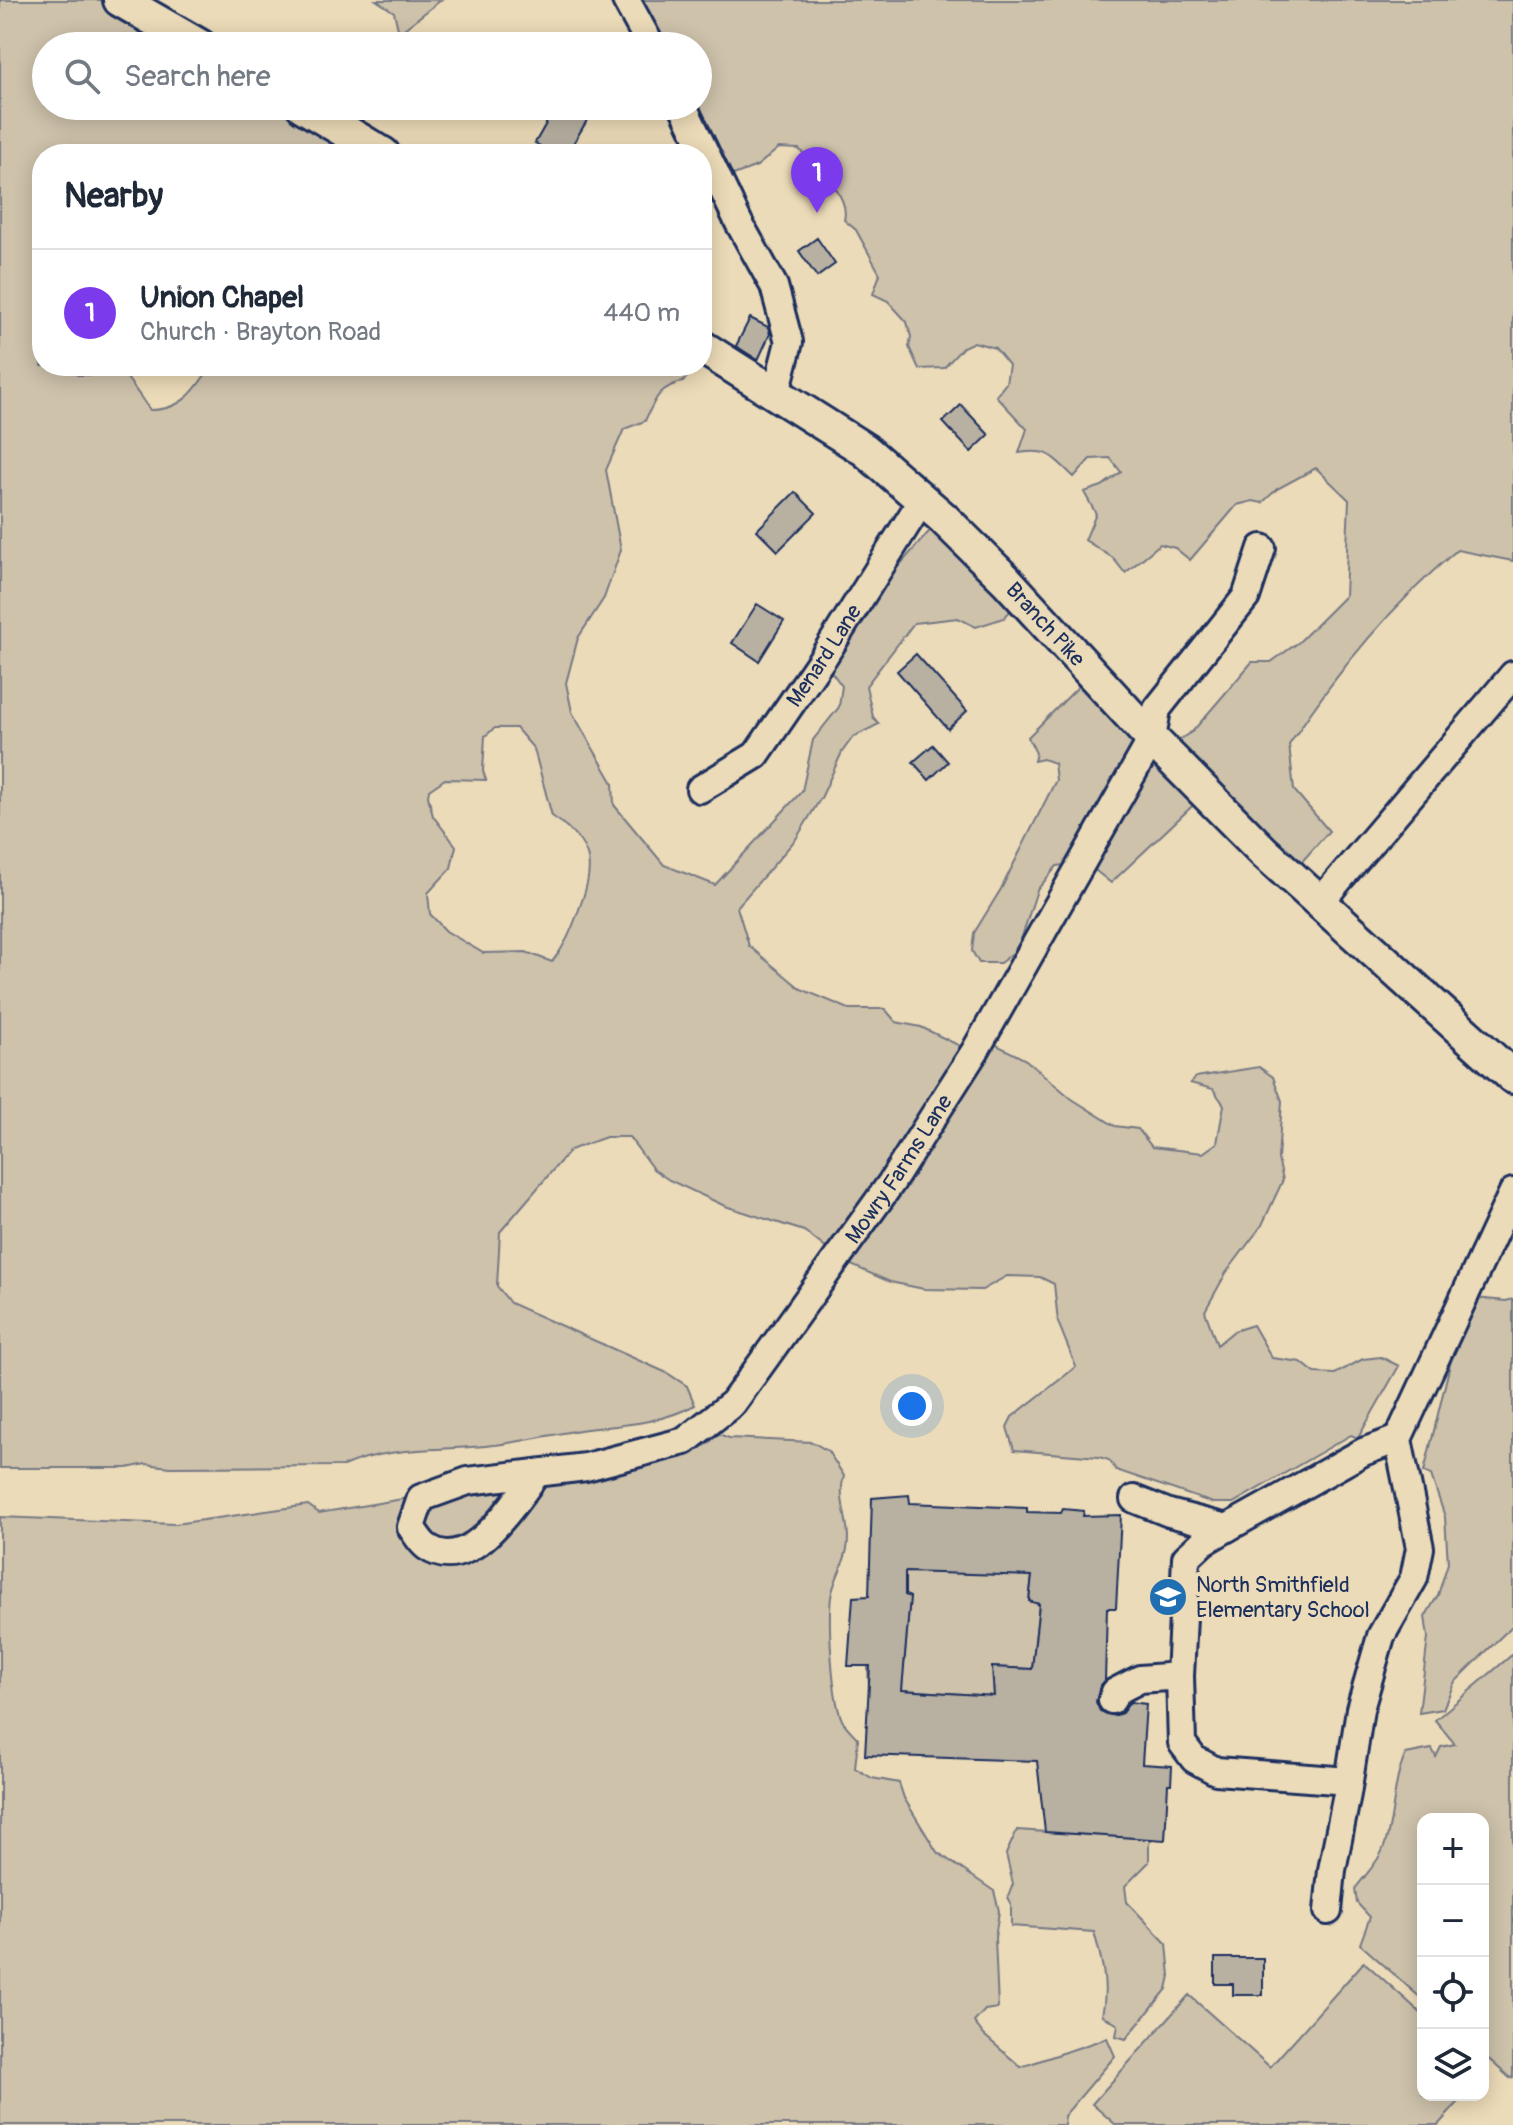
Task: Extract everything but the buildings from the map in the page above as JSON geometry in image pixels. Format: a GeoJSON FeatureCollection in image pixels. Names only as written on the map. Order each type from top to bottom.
{"type":"FeatureCollection","features":[{"type":"Feature","properties":{"kind":"main road"},"geometry":{"type":"LineString","coordinates":[[120,0],[176,32]]}},
{"type":"Feature","properties":{"kind":"main road"},"geometry":{"type":"LineString","coordinates":[[326,120],[366,144]]}},
{"type":"Feature","properties":{"kind":"main road","name":"Branch Pike"},"geometry":{"type":"LineString","coordinates":[[712,353],[865,450],[922,500],[1006,580],[1152,739],[1263,851],[1513,1077]]}},
{"type":"Feature","properties":{"kind":"street"},"geometry":{"type":"LineString","coordinates":[[626,0],[643,32]]}},
{"type":"Feature","properties":{"kind":"street"},"geometry":{"type":"LineString","coordinates":[[690,120],[701,144]]}},
{"type":"Feature","properties":{"kind":"street"},"geometry":{"type":"LineString","coordinates":[[712,167],[774,286],[789,342],[776,393]]}},
{"type":"Feature","properties":{"kind":"street","name":"Menard Lane"},"geometry":{"type":"LineString","coordinates":[[700,789],[756,755],[824,656],[922,500]]}},
{"type":"Feature","properties":{"kind":"street","name":"Mowry Farms Lane"},"geometry":{"type":"LineString","coordinates":[[537,1473],[586,1467],[685,1441],[733,1403],[891,1183],[958,1077],[1152,739],[1157,709],[1246,597],[1262,548]]}},
{"type":"Feature","properties":{"kind":"street"},"geometry":{"type":"LineString","coordinates":[[1320,902],[1513,675]]}},
{"type":"Feature","properties":{"kind":"street"},"geometry":{"type":"LineString","coordinates":[[1328,1911],[1332,1870],[1360,1709],[1381,1636],[1414,1578],[1420,1548],[1398,1439],[1513,1192]]}},
{"type":"Feature","properties":{"kind":"street"},"geometry":{"type":"LineString","coordinates":[[1349,1781],[1216,1771],[1194,1759],[1182,1743],[1180,1676],[1186,1558],[1203,1542],[1227,1528],[1363,1452],[1398,1439]]}},
{"type":"Feature","properties":{"kind":"street"},"geometry":{"type":"LineString","coordinates":[[1134,1499],[1169,1513],[1227,1528]]}},
{"type":"Feature","properties":{"kind":"street"},"geometry":{"type":"LineString","coordinates":[[1112,1700],[1115,1692],[1140,1679],[1180,1676]]}},
{"type":"Feature","properties":{"kind":"shaded area"},"geometry":{"type":"Polygon","coordinates":[[[0,0],[120,0],[175,32],[32,32],[32,120],[327,120],[367,144],[32,144],[32,376],[126,376],[150,410],[179,403],[204,376],[688,376],[683,382],[668,387],[658,396],[645,421],[624,429],[606,470],[621,550],[604,598],[578,638],[566,683],[572,712],[613,783],[614,805],[664,865],[715,885],[802,791],[813,740],[839,707],[842,686],[825,668],[861,609],[941,518],[1022,598],[1004,618],[976,627],[958,618],[914,623],[866,686],[873,717],[879,724],[853,737],[796,839],[737,907],[749,946],[801,989],[849,1009],[885,1009],[896,1022],[921,1027],[964,1048],[991,1042],[1026,1060],[1072,1099],[1115,1126],[1138,1129],[1152,1147],[1203,1153],[1217,1143],[1224,1105],[1213,1089],[1190,1083],[1196,1077],[1259,1067],[1273,1077],[1282,1101],[1278,1159],[1283,1180],[1262,1225],[1226,1273],[1205,1311],[1217,1345],[1234,1331],[1253,1325],[1272,1358],[1301,1362],[1315,1373],[1335,1374],[1363,1359],[1381,1357],[1399,1366],[1358,1438],[1351,1435],[1233,1503],[1213,1503],[1116,1470],[1109,1460],[1099,1457],[1014,1450],[1007,1427],[1012,1417],[1076,1367],[1058,1322],[1054,1284],[1040,1277],[1007,1276],[982,1290],[924,1289],[890,1282],[842,1261],[804,1231],[725,1206],[669,1180],[653,1169],[629,1137],[606,1137],[570,1150],[500,1232],[497,1286],[510,1303],[667,1373],[687,1386],[695,1405],[669,1416],[642,1422],[502,1444],[401,1451],[343,1466],[170,1467],[146,1464],[127,1468],[0,1468],[0,0]],[[495,728],[485,736],[483,771],[486,780],[445,779],[429,790],[433,816],[456,846],[451,868],[428,893],[430,914],[446,931],[483,953],[526,952],[552,962],[575,919],[584,896],[589,869],[584,847],[552,816],[534,749],[516,728],[495,728]]]}},
{"type":"Feature","properties":{"kind":"shaded area"},"geometry":{"type":"Polygon","coordinates":[[[376,0],[441,0],[400,32],[394,12],[376,0]]]}},
{"type":"Feature","properties":{"kind":"shaded area"},"geometry":{"type":"Polygon","coordinates":[[[626,0],[1513,0],[1513,561],[1457,550],[1387,617],[1307,718],[1289,745],[1294,790],[1329,831],[1291,874],[1206,793],[1111,883],[1086,863],[1057,866],[1037,890],[1018,949],[1000,963],[979,963],[972,951],[974,933],[1001,889],[1056,780],[1054,763],[1043,759],[1034,761],[1036,753],[1028,737],[1091,674],[1164,749],[1193,731],[1252,662],[1271,662],[1299,642],[1345,596],[1349,500],[1316,468],[1277,489],[1262,503],[1253,501],[1237,505],[1190,560],[1175,548],[1160,544],[1125,573],[1113,558],[1085,540],[1096,514],[1084,492],[1102,486],[1121,472],[1110,458],[1090,459],[1074,477],[1045,453],[1019,453],[1027,429],[996,396],[1006,383],[1009,365],[995,348],[974,342],[963,347],[944,368],[919,369],[909,347],[911,337],[907,322],[888,301],[873,294],[880,274],[856,230],[844,220],[842,200],[830,182],[799,149],[779,148],[757,166],[723,179],[712,158],[712,144],[704,144],[691,120],[712,120],[712,32],[643,32],[626,0]]]}},
{"type":"Feature","properties":{"kind":"shaded area"},"geometry":{"type":"Polygon","coordinates":[[[1475,1298],[1513,1299],[1513,1625],[1454,1683],[1443,1709],[1419,1713],[1428,1637],[1425,1617],[1438,1595],[1448,1563],[1445,1517],[1431,1475],[1424,1472],[1460,1323],[1475,1298]]]}},
{"type":"Feature","properties":{"kind":"shaded area"},"geometry":{"type":"Polygon","coordinates":[[[719,1434],[729,1438],[812,1442],[828,1451],[844,1476],[842,1494],[848,1540],[831,1597],[831,1641],[839,1709],[844,1723],[858,1739],[855,1768],[872,1778],[899,1783],[904,1798],[937,1852],[994,1891],[999,1911],[995,1938],[998,2008],[985,2010],[974,2022],[984,2035],[1021,2067],[1107,2038],[1115,2056],[1064,2116],[1065,2125],[0,2125],[0,1517],[175,1524],[308,1505],[319,1513],[684,1452],[706,1445],[719,1434]]]}},
{"type":"Feature","properties":{"kind":"shaded area"},"geometry":{"type":"Polygon","coordinates":[[[1035,1548],[1029,1601],[1039,1604],[1032,1669],[993,1667],[994,1696],[869,1688],[868,1666],[904,1666],[910,1597],[905,1595],[905,1572],[1035,1548]]]}},
{"type":"Feature","properties":{"kind":"shaded area"},"geometry":{"type":"Polygon","coordinates":[[[1513,1654],[1513,2077],[1510,2078],[1489,2059],[1489,1813],[1417,1813],[1417,1995],[1360,1944],[1370,1917],[1357,1903],[1355,1889],[1384,1847],[1398,1776],[1406,1754],[1432,1749],[1436,1757],[1441,1747],[1455,1744],[1435,1720],[1513,1654]]]}},
{"type":"Feature","properties":{"kind":"shaded area"},"geometry":{"type":"Polygon","coordinates":[[[1017,1830],[1152,1839],[1149,1843],[1149,1862],[1125,1886],[1127,1902],[1167,1944],[1170,1976],[1167,1989],[1126,2039],[1116,2036],[1118,2025],[1102,2015],[1105,1984],[1094,1932],[1011,1926],[1008,1897],[1013,1884],[1006,1854],[1017,1830]]]}},
{"type":"Feature","properties":{"kind":"shaded area"},"geometry":{"type":"Polygon","coordinates":[[[1364,1962],[1417,2010],[1417,2101],[1460,2101],[1438,2125],[1116,2125],[1092,2104],[1189,1995],[1270,2067],[1364,1962]]]}},
{"type":"Feature","properties":{"kind":"place","name":"Union Chapel"},"geometry":{"type":"Point","coordinates":[817,213]}},
{"type":"Feature","properties":{"kind":"place","name":"North Smithfield Elementary School"},"geometry":{"type":"Point","coordinates":[1168,1597]}}]}
